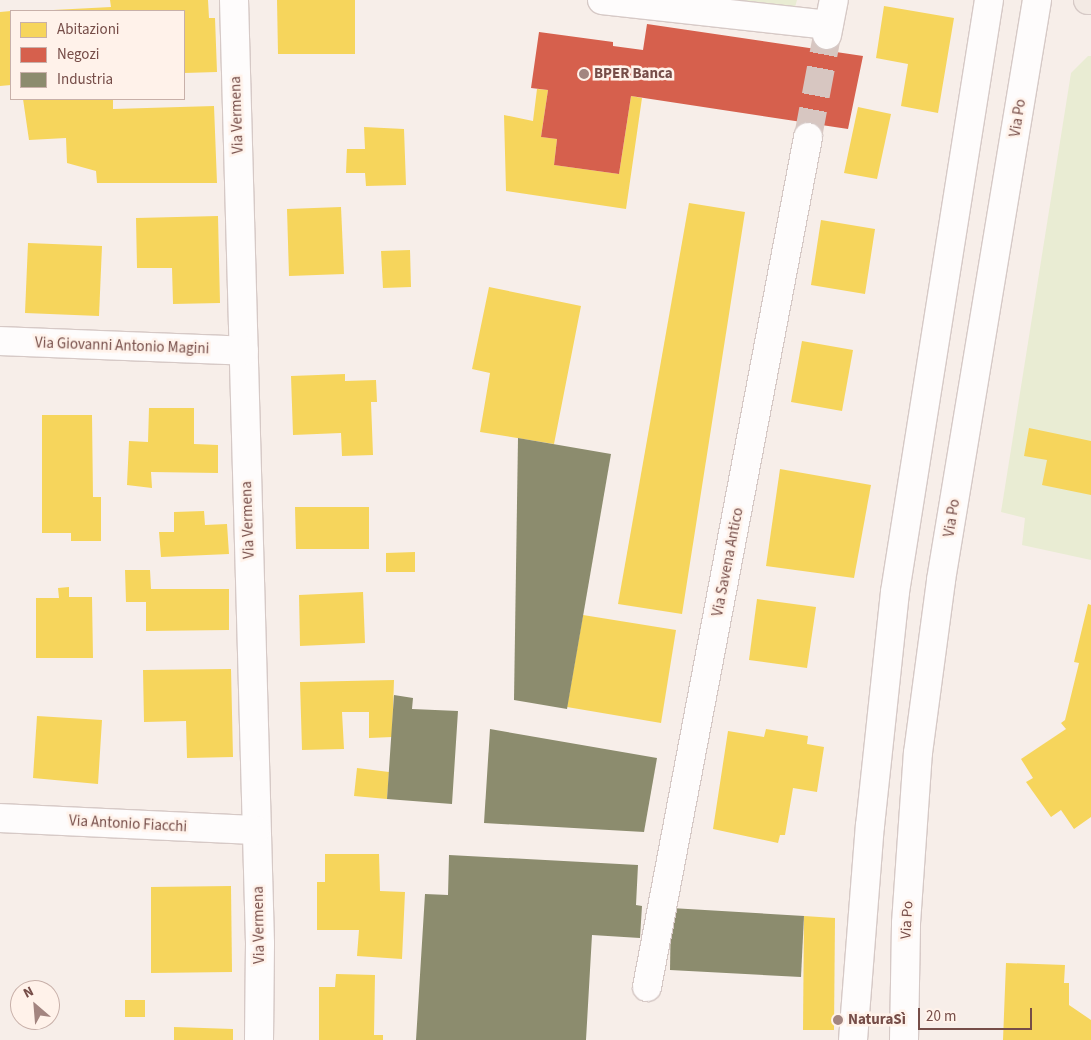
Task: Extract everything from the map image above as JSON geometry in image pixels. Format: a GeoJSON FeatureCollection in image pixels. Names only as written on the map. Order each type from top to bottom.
{"type":"FeatureCollection","features":[{"type":"Feature","properties":{"kind":"street","name":"Via Vermena"},"geometry":{"type":"LineString","coordinates":[[234,0],[256,830],[259,1040]]}},
{"type":"Feature","properties":{"kind":"street"},"geometry":{"type":"LineString","coordinates":[[602,0],[830,20]]}},
{"type":"Feature","properties":{"kind":"street"},"geometry":{"type":"LineString","coordinates":[[853,1040],[870,826],[895,592],[989,0]]}},
{"type":"Feature","properties":{"kind":"street","name":"Via Po"},"geometry":{"type":"LineString","coordinates":[[904,1040],[906,923],[918,753],[941,580],[1037,0]]}},
{"type":"Feature","properties":{"kind":"street","name":"Via Savena Antico"},"geometry":{"type":"LineString","coordinates":[[647,987],[808,137]]}},
{"type":"Feature","properties":{"kind":"street","name":"Via Giovanni Antonio Magini"},"geometry":{"type":"LineString","coordinates":[[0,341],[244,351]]}},
{"type":"Feature","properties":{"kind":"street","name":"Via Antonio Fiacchi"},"geometry":{"type":"LineString","coordinates":[[0,818],[256,830]]}},
{"type":"Feature","properties":{"kind":"green space"},"geometry":{"type":"Polygon","coordinates":[[[740,0],[797,0],[795,7],[740,0]]]}},
{"type":"Feature","properties":{"kind":"green space"},"geometry":{"type":"Polygon","coordinates":[[[1088,56],[1091,56],[1091,560],[1022,545],[1025,518],[1001,512],[1071,73],[1088,56]]]}},
{"type":"Feature","properties":{"kind":"building: Abitazioni"},"geometry":{"type":"Polygon","coordinates":[[[110,0],[208,0],[209,18],[215,18],[217,72],[185,73],[185,10],[53,10],[111,7],[110,0]]]}},
{"type":"Feature","properties":{"kind":"building: Abitazioni"},"geometry":{"type":"Polygon","coordinates":[[[277,0],[355,0],[355,54],[278,54],[277,0]]]}},
{"type":"Feature","properties":{"kind":"building: Abitazioni"},"geometry":{"type":"Polygon","coordinates":[[[884,6],[954,18],[938,113],[901,106],[908,64],[876,58],[884,6]]]}},
{"type":"Feature","properties":{"kind":"building: Abitazioni"},"geometry":{"type":"Polygon","coordinates":[[[10,11],[10,85],[0,86],[0,12],[10,11]]]}},
{"type":"Feature","properties":{"kind":"building: Abitazioni"},"geometry":{"type":"Polygon","coordinates":[[[537,89],[548,90],[541,137],[557,139],[554,165],[619,174],[631,96],[642,98],[626,209],[506,191],[504,115],[533,121],[537,89]]]}},
{"type":"Feature","properties":{"kind":"building: Abitazioni"},"geometry":{"type":"Polygon","coordinates":[[[23,100],[113,100],[113,109],[214,106],[217,183],[97,183],[96,171],[67,163],[66,138],[29,140],[23,100]]]}},
{"type":"Feature","properties":{"kind":"building: Abitazioni"},"geometry":{"type":"Polygon","coordinates":[[[858,107],[891,114],[877,179],[844,173],[858,107]]]}},
{"type":"Feature","properties":{"kind":"building: Abitazioni"},"geometry":{"type":"Polygon","coordinates":[[[364,127],[404,129],[406,185],[366,186],[365,173],[346,173],[347,149],[365,149],[364,127]]]}},
{"type":"Feature","properties":{"kind":"building: Abitazioni"},"geometry":{"type":"Polygon","coordinates":[[[689,203],[745,212],[682,614],[618,604],[689,203]]]}},
{"type":"Feature","properties":{"kind":"building: Abitazioni"},"geometry":{"type":"Polygon","coordinates":[[[341,207],[344,274],[289,276],[287,209],[341,207]]]}},
{"type":"Feature","properties":{"kind":"building: Abitazioni"},"geometry":{"type":"Polygon","coordinates":[[[218,216],[220,303],[173,304],[172,268],[137,268],[136,218],[218,216]]]}},
{"type":"Feature","properties":{"kind":"building: Abitazioni"},"geometry":{"type":"Polygon","coordinates":[[[821,220],[875,229],[865,294],[811,285],[821,220]]]}},
{"type":"Feature","properties":{"kind":"building: Abitazioni"},"geometry":{"type":"Polygon","coordinates":[[[28,243],[102,246],[99,316],[25,313],[28,243]]]}},
{"type":"Feature","properties":{"kind":"building: Abitazioni"},"geometry":{"type":"Polygon","coordinates":[[[410,250],[411,287],[383,288],[381,251],[410,250]]]}},
{"type":"Feature","properties":{"kind":"building: Abitazioni"},"geometry":{"type":"Polygon","coordinates":[[[489,287],[581,306],[554,444],[480,432],[490,373],[472,369],[489,287]]]}},
{"type":"Feature","properties":{"kind":"building: Abitazioni"},"geometry":{"type":"Polygon","coordinates":[[[802,341],[853,350],[842,411],[791,402],[802,341]]]}},
{"type":"Feature","properties":{"kind":"building: Abitazioni"},"geometry":{"type":"Polygon","coordinates":[[[345,374],[345,381],[376,380],[377,402],[371,402],[373,455],[342,456],[341,433],[293,435],[291,376],[345,374]]]}},
{"type":"Feature","properties":{"kind":"building: Abitazioni"},"geometry":{"type":"Polygon","coordinates":[[[149,408],[194,408],[194,444],[218,445],[218,473],[151,472],[152,488],[127,485],[129,441],[148,442],[149,408]]]}},
{"type":"Feature","properties":{"kind":"building: Abitazioni"},"geometry":{"type":"Polygon","coordinates":[[[42,415],[92,415],[93,497],[101,497],[101,541],[71,541],[71,533],[42,533],[42,415]]]}},
{"type":"Feature","properties":{"kind":"building: Abitazioni"},"geometry":{"type":"Polygon","coordinates":[[[1029,428],[1091,441],[1091,495],[1042,485],[1047,460],[1024,456],[1029,428]]]}},
{"type":"Feature","properties":{"kind":"building: Abitazioni"},"geometry":{"type":"Polygon","coordinates":[[[780,469],[871,485],[854,578],[766,566],[780,469]]]}},
{"type":"Feature","properties":{"kind":"building: Abitazioni"},"geometry":{"type":"Polygon","coordinates":[[[295,507],[369,507],[369,549],[296,549],[295,507]]]}},
{"type":"Feature","properties":{"kind":"building: Abitazioni"},"geometry":{"type":"Polygon","coordinates":[[[204,511],[205,525],[227,524],[229,554],[161,557],[159,532],[174,532],[174,512],[204,511]]]}},
{"type":"Feature","properties":{"kind":"building: Abitazioni"},"geometry":{"type":"Polygon","coordinates":[[[415,552],[415,572],[386,572],[386,553],[415,552]]]}},
{"type":"Feature","properties":{"kind":"building: Abitazioni"},"geometry":{"type":"Polygon","coordinates":[[[125,570],[150,570],[151,589],[229,589],[229,630],[146,631],[146,602],[126,602],[125,570]]]}},
{"type":"Feature","properties":{"kind":"building: Abitazioni"},"geometry":{"type":"Polygon","coordinates":[[[69,587],[69,597],[92,597],[93,658],[36,658],[36,598],[59,598],[58,588],[69,587]]]}},
{"type":"Feature","properties":{"kind":"building: Abitazioni"},"geometry":{"type":"Polygon","coordinates":[[[363,592],[365,643],[300,646],[299,595],[363,592]]]}},
{"type":"Feature","properties":{"kind":"building: Abitazioni"},"geometry":{"type":"Polygon","coordinates":[[[757,599],[816,607],[807,668],[749,660],[757,599]]]}},
{"type":"Feature","properties":{"kind":"building: Abitazioni"},"geometry":{"type":"Polygon","coordinates":[[[1088,604],[1091,605],[1091,817],[1074,829],[1061,810],[1051,817],[1026,782],[1033,778],[1021,759],[1066,729],[1061,723],[1065,720],[1079,663],[1074,662],[1088,604]]]}},
{"type":"Feature","properties":{"kind":"building: Abitazioni"},"geometry":{"type":"Polygon","coordinates":[[[583,615],[676,630],[661,723],[567,707],[583,615]]]}},
{"type":"Feature","properties":{"kind":"building: Abitazioni"},"geometry":{"type":"Polygon","coordinates":[[[231,669],[233,757],[187,758],[186,721],[144,722],[143,670],[231,669]]]}},
{"type":"Feature","properties":{"kind":"building: Abitazioni"},"geometry":{"type":"Polygon","coordinates":[[[394,680],[392,737],[369,738],[369,712],[342,712],[344,749],[302,750],[300,682],[394,680]]]}},
{"type":"Feature","properties":{"kind":"building: Abitazioni"},"geometry":{"type":"Polygon","coordinates":[[[37,716],[102,720],[98,784],[33,778],[37,716]]]}},
{"type":"Feature","properties":{"kind":"building: Abitazioni"},"geometry":{"type":"Polygon","coordinates":[[[766,729],[808,736],[807,744],[824,747],[817,792],[793,788],[785,835],[780,835],[778,843],[713,829],[728,731],[764,737],[766,729]]]}},
{"type":"Feature","properties":{"kind":"building: Abitazioni"},"geometry":{"type":"Polygon","coordinates":[[[357,768],[389,772],[387,799],[354,796],[357,768]]]}},
{"type":"Feature","properties":{"kind":"building: Abitazioni"},"geometry":{"type":"Polygon","coordinates":[[[325,854],[379,854],[380,891],[405,892],[402,959],[357,956],[359,930],[317,930],[317,882],[325,882],[325,854]]]}},
{"type":"Feature","properties":{"kind":"building: Abitazioni"},"geometry":{"type":"Polygon","coordinates":[[[231,886],[232,972],[151,973],[151,887],[231,886]]]}},
{"type":"Feature","properties":{"kind":"building: Abitazioni"},"geometry":{"type":"Polygon","coordinates":[[[804,916],[835,918],[834,1030],[803,1030],[804,916]]]}},
{"type":"Feature","properties":{"kind":"building: Abitazioni"},"geometry":{"type":"Polygon","coordinates":[[[1006,963],[1065,965],[1064,983],[1069,983],[1069,1005],[1091,1020],[1091,1040],[1003,1040],[1006,963]]]}},
{"type":"Feature","properties":{"kind":"building: Abitazioni"},"geometry":{"type":"Polygon","coordinates":[[[336,974],[375,975],[374,1035],[383,1035],[383,1040],[319,1040],[319,987],[335,987],[336,974]]]}},
{"type":"Feature","properties":{"kind":"building: Abitazioni"},"geometry":{"type":"Polygon","coordinates":[[[125,1000],[145,1000],[145,1017],[125,1017],[125,1000]]]}},
{"type":"Feature","properties":{"kind":"building: Abitazioni"},"geometry":{"type":"Polygon","coordinates":[[[174,1027],[233,1029],[233,1040],[174,1040],[174,1027]]]}},
{"type":"Feature","properties":{"kind":"building: Negozi"},"geometry":{"type":"Polygon","coordinates":[[[647,24],[863,56],[848,129],[631,96],[619,174],[554,165],[557,139],[541,137],[548,90],[531,88],[539,32],[613,42],[613,46],[643,50],[647,24]]]}},
{"type":"Feature","properties":{"kind":"building: Industria"},"geometry":{"type":"Polygon","coordinates":[[[518,438],[611,454],[567,709],[514,700],[518,438]]]}},
{"type":"Feature","properties":{"kind":"building: Industria"},"geometry":{"type":"Polygon","coordinates":[[[394,695],[413,698],[412,709],[458,711],[452,804],[387,799],[394,695]]]}},
{"type":"Feature","properties":{"kind":"building: Industria"},"geometry":{"type":"Polygon","coordinates":[[[490,729],[657,758],[644,832],[484,823],[490,729]]]}},
{"type":"Feature","properties":{"kind":"building: Industria"},"geometry":{"type":"Polygon","coordinates":[[[449,855],[638,865],[636,905],[642,906],[640,938],[592,935],[586,1040],[416,1040],[425,894],[448,895],[449,855]]]}},
{"type":"Feature","properties":{"kind":"building: Industria"},"geometry":{"type":"Polygon","coordinates":[[[671,908],[804,916],[801,977],[670,970],[671,908]]]}},
{"type":"Feature","properties":{"kind":"tunnel"},"geometry":{"type":"LineString","coordinates":[[808,137],[827,35]]}},
{"type":"Feature","properties":{"kind":"place","name":"BPER Banca"},"geometry":{"type":"Point","coordinates":[584,74]}},
{"type":"Feature","properties":{"kind":"place","name":"NaturaSì"},"geometry":{"type":"Point","coordinates":[838,1020]}}]}
